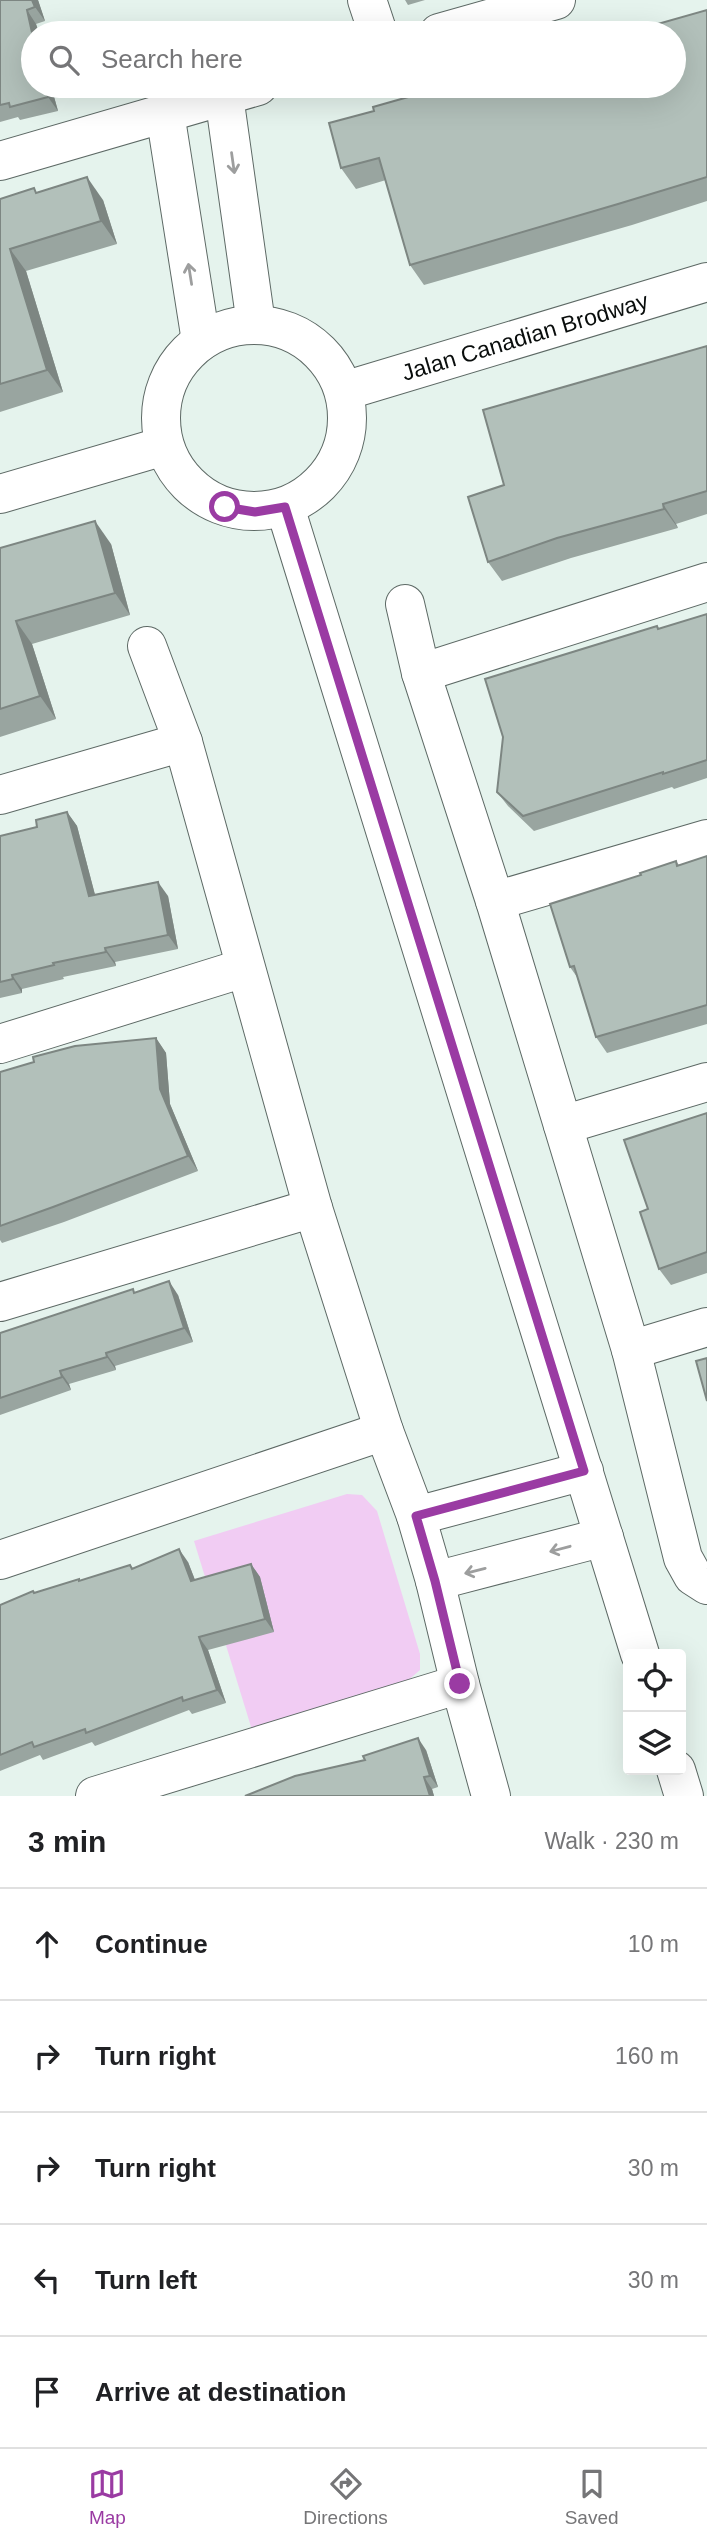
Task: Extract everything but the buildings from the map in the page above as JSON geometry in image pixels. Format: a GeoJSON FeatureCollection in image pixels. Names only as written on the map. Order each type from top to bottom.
{"type":"FeatureCollection","features":[{"type":"Feature","properties":{"kind":"street"},"geometry":{"type":"LineString","coordinates":[[367,0],[374,21]]}},
{"type":"Feature","properties":{"kind":"street"},"geometry":{"type":"LineString","coordinates":[[482,21],[556,0]]}},
{"type":"Feature","properties":{"kind":"street"},"geometry":{"type":"LineString","coordinates":[[0,161],[217,98]]}},
{"type":"Feature","properties":{"kind":"street"},"geometry":{"type":"LineString","coordinates":[[241,98],[256,324]]}},
{"type":"Feature","properties":{"kind":"street"},"geometry":{"type":"LineString","coordinates":[[166,113],[201,341]]}},
{"type":"Feature","properties":{"kind":"street","name":"Jalan Canadian Brodway"},"geometry":{"type":"LineString","coordinates":[[344,391],[707,282]]}},
{"type":"Feature","properties":{"kind":"street"},"geometry":{"type":"LineString","coordinates":[[256,324],[285,329],[311,343],[331,364],[344,391],[348,419],[343,447],[330,473],[310,493],[285,507],[255,512],[225,507],[198,494],[177,473],[164,446],[160,417],[165,388],[179,362],[201,341],[227,328],[256,324]]}},
{"type":"Feature","properties":{"kind":"street"},"geometry":{"type":"LineString","coordinates":[[0,494],[164,446]]}},
{"type":"Feature","properties":{"kind":"street"},"geometry":{"type":"LineString","coordinates":[[285,507],[638,1649]]}},
{"type":"Feature","properties":{"kind":"street"},"geometry":{"type":"LineString","coordinates":[[421,673],[707,582]]}},
{"type":"Feature","properties":{"kind":"street"},"geometry":{"type":"LineString","coordinates":[[405,604],[421,673],[495,901],[631,1350],[683,1558],[694,1576],[707,1585]]}},
{"type":"Feature","properties":{"kind":"street"},"geometry":{"type":"LineString","coordinates":[[147,646],[183,741],[244,968],[313,1208],[384,1431],[416,1516],[491,1796]]}},
{"type":"Feature","properties":{"kind":"street"},"geometry":{"type":"LineString","coordinates":[[0,795],[183,741]]}},
{"type":"Feature","properties":{"kind":"street"},"geometry":{"type":"LineString","coordinates":[[495,901],[707,839]]}},
{"type":"Feature","properties":{"kind":"street"},"geometry":{"type":"LineString","coordinates":[[0,1044],[244,968]]}},
{"type":"Feature","properties":{"kind":"street"},"geometry":{"type":"LineString","coordinates":[[563,1125],[707,1082]]}},
{"type":"Feature","properties":{"kind":"street"},"geometry":{"type":"LineString","coordinates":[[0,1302],[313,1208]]}},
{"type":"Feature","properties":{"kind":"street"},"geometry":{"type":"LineString","coordinates":[[631,1350],[707,1326]]}},
{"type":"Feature","properties":{"kind":"street"},"geometry":{"type":"LineString","coordinates":[[0,1560],[384,1431]]}},
{"type":"Feature","properties":{"kind":"street"},"geometry":{"type":"LineString","coordinates":[[416,1516],[584,1471]]}},
{"type":"Feature","properties":{"kind":"street"},"geometry":{"type":"LineString","coordinates":[[435,1581],[604,1537]]}},
{"type":"Feature","properties":{"kind":"street"},"geometry":{"type":"LineString","coordinates":[[94,1796],[460,1684]]}},
{"type":"Feature","properties":{"kind":"street"},"geometry":{"type":"LineString","coordinates":[[678,1775],[684,1796]]}},
{"type":"Feature","properties":{"kind":"shaded area"},"geometry":{"type":"Polygon","coordinates":[[[347,1494],[362,1495],[377,1511],[420,1654],[420,1670],[405,1683],[252,1730],[194,1541],[347,1494]]]}},
{"type":"Feature","properties":{"kind":"route"},"geometry":{"type":"LineString","coordinates":[[225,507],[255,512],[285,507],[584,1471],[416,1516],[460,1684]]}}]}
